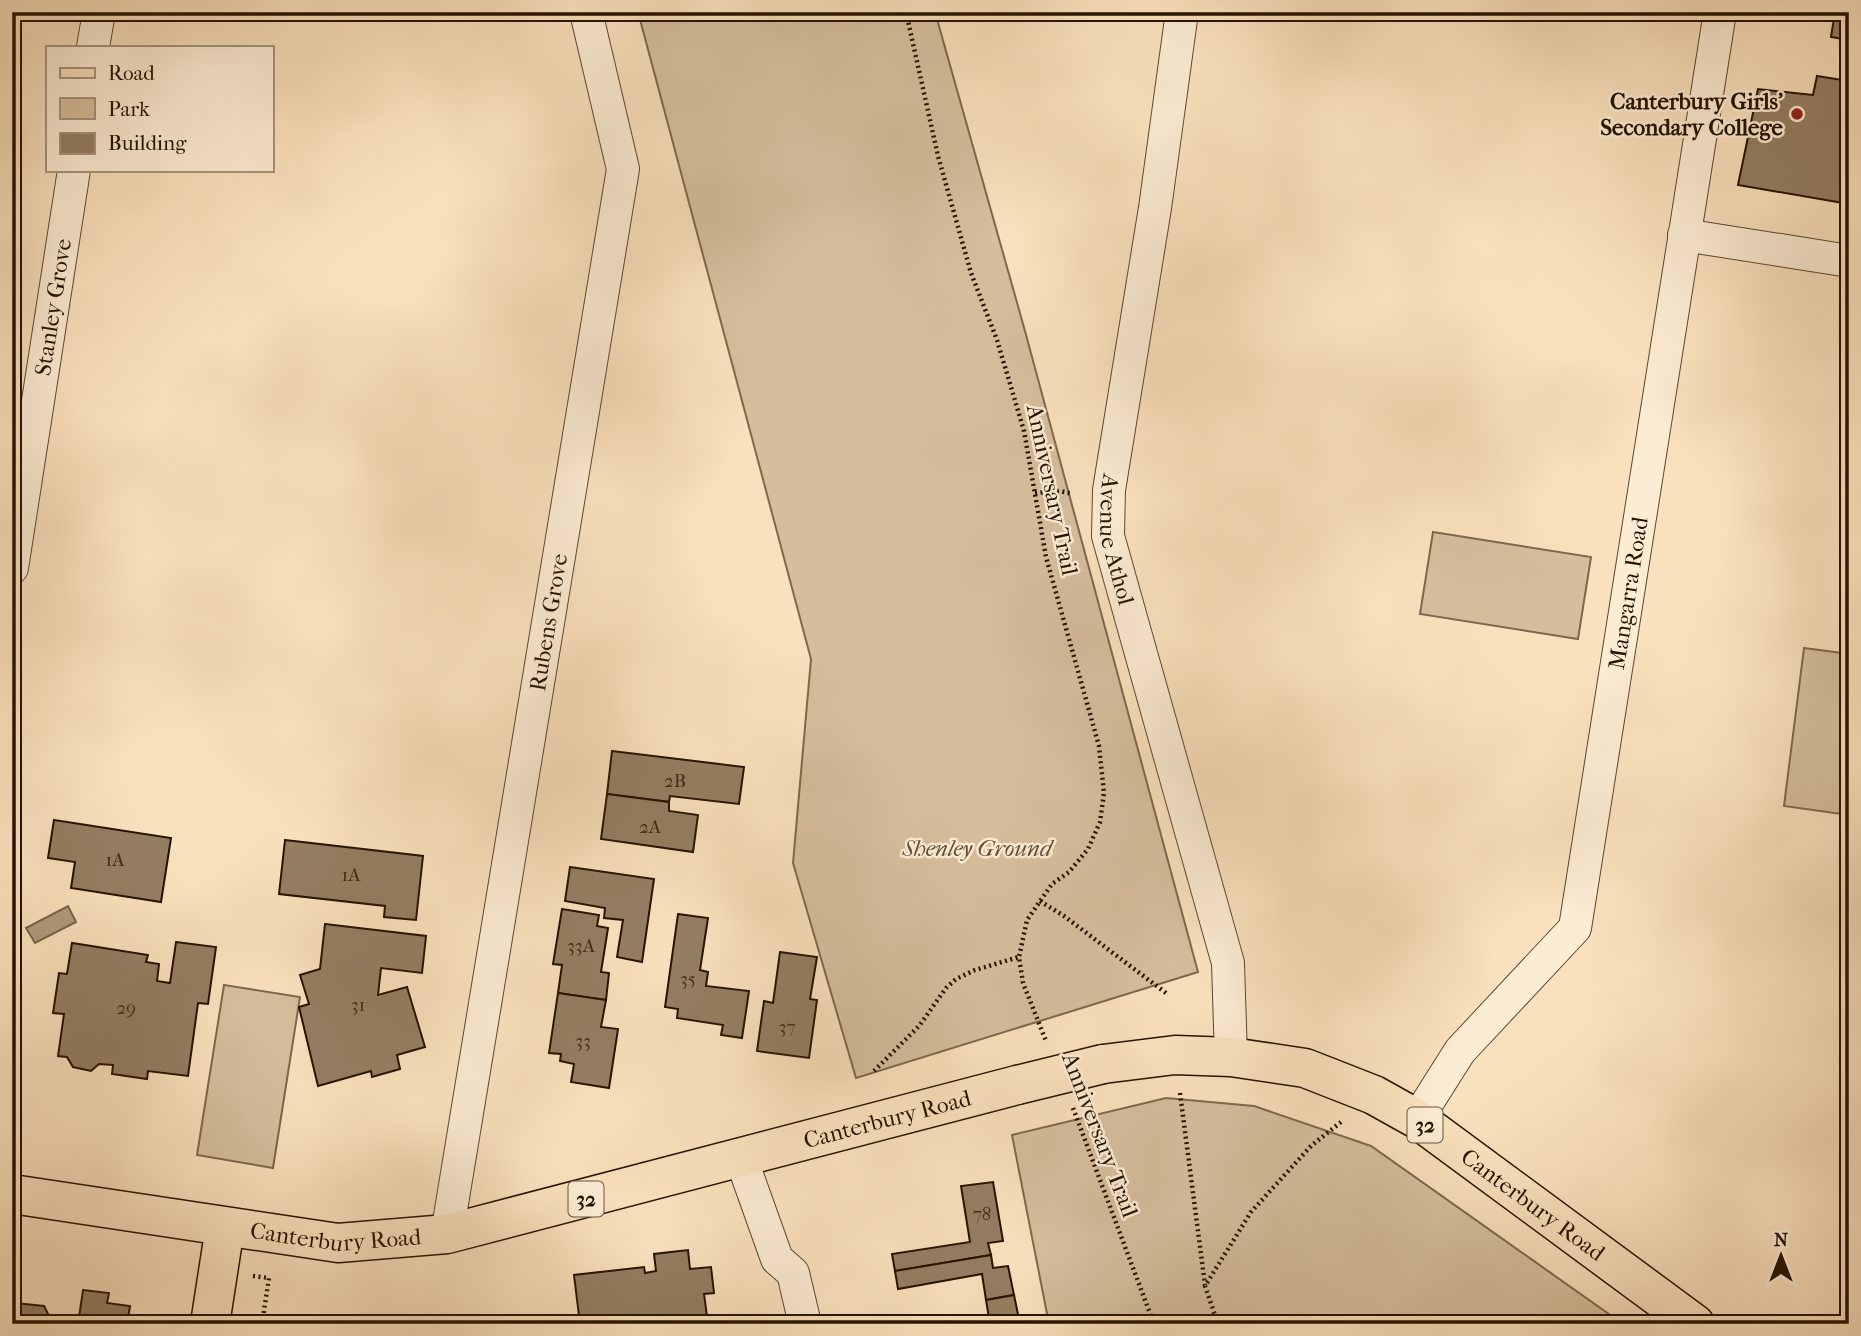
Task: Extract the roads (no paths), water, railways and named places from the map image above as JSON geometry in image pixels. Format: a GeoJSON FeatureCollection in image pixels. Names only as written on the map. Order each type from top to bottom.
{"type":"FeatureCollection","features":[{"type":"Feature","properties":{"kind":"main road","name":"Canterbury Road"},"geometry":{"type":"LineString","coordinates":[[12,1194],[338,1243],[447,1234],[1103,1064],[1175,1055],[1231,1057],[1305,1068],[1374,1095],[1417,1119],[1695,1324]]}},
{"type":"Feature","properties":{"kind":"main road"},"geometry":{"type":"LineString","coordinates":[[210,1324],[225,1227]]}},
{"type":"Feature","properties":{"kind":"street"},"geometry":{"type":"LineString","coordinates":[[93,46],[99,12]]}},
{"type":"Feature","properties":{"kind":"street","name":"Rubens Grove"},"geometry":{"type":"LineString","coordinates":[[447,1234],[623,169],[586,12]]}},
{"type":"Feature","properties":{"kind":"street","name":"Avenue Athol"},"geometry":{"type":"LineString","coordinates":[[1182,12],[1109,490],[1108,536],[1228,963],[1231,1057]]}},
{"type":"Feature","properties":{"kind":"street","name":"Mangarra Road"},"geometry":{"type":"LineString","coordinates":[[1417,1119],[1460,1051],[1575,928],[1720,12]]}},
{"type":"Feature","properties":{"kind":"street","name":"Stanley Grove"},"geometry":{"type":"LineString","coordinates":[[12,568],[74,172]]}},
{"type":"Feature","properties":{"kind":"street"},"geometry":{"type":"LineString","coordinates":[[1684,235],[1849,261]]}},
{"type":"Feature","properties":{"kind":"street"},"geometry":{"type":"LineString","coordinates":[[741,1158],[776,1259],[793,1273],[805,1324]]}},
{"type":"Feature","properties":{"kind":"place","name":"Canterbury Girls' Secondary College"},"geometry":{"type":"Point","coordinates":[1797,114]}},
{"type":"Feature","properties":{"kind":"park label","name":"Shenley Ground"},"geometry":{"type":"Point","coordinates":[977,848]}}]}
